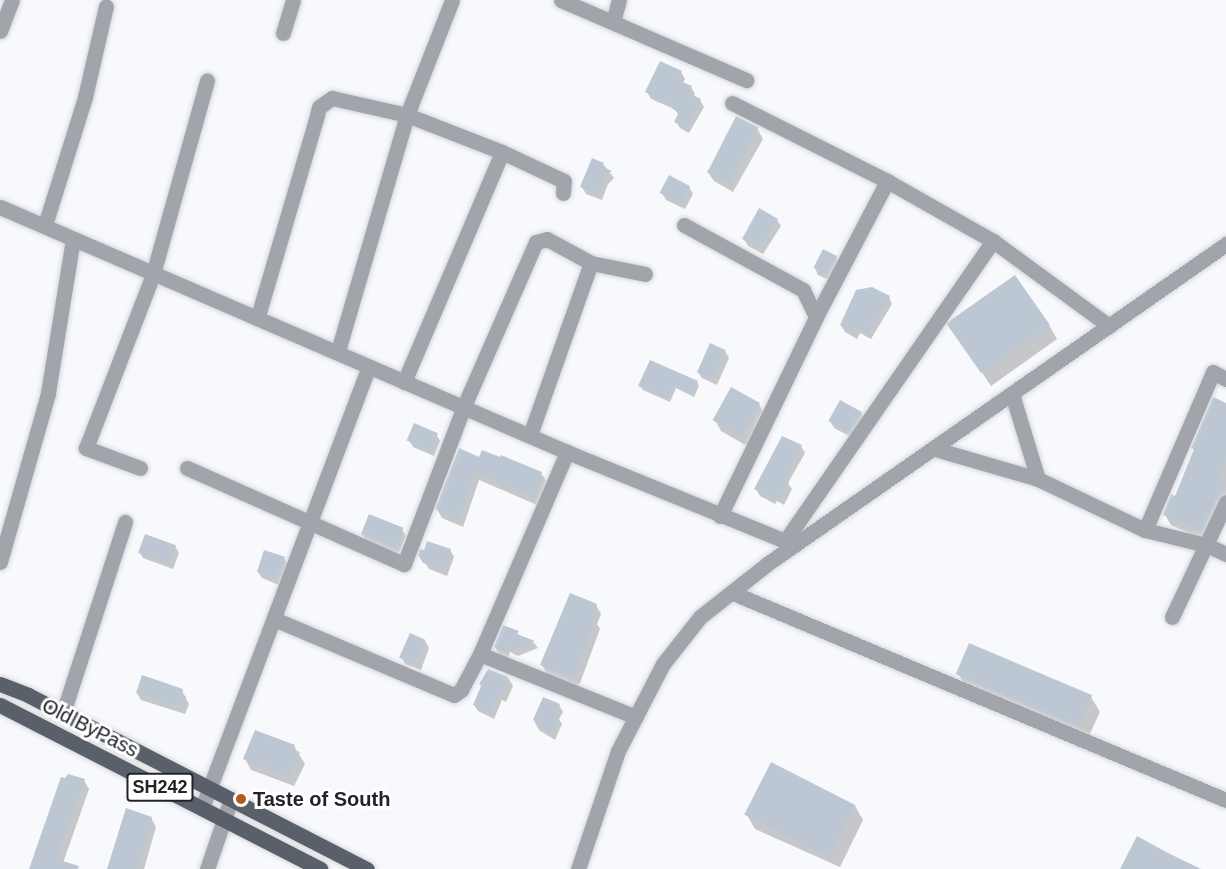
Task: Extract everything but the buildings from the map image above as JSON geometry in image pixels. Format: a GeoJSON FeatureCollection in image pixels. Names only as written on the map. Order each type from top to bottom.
{"type":"FeatureCollection","features":[{"type":"Feature","properties":{"kind":"main road"},"geometry":{"type":"LineString","coordinates":[[0,684],[367,869]]}},
{"type":"Feature","properties":{"kind":"main road","name":"Old ByPass"},"geometry":{"type":"LineString","coordinates":[[0,705],[321,869]]}},
{"type":"Feature","properties":{"kind":"street"},"geometry":{"type":"LineString","coordinates":[[0,31],[12,0]]}},
{"type":"Feature","properties":{"kind":"street"},"geometry":{"type":"LineString","coordinates":[[283,33],[293,0]]}},
{"type":"Feature","properties":{"kind":"street"},"geometry":{"type":"LineString","coordinates":[[338,351],[407,115],[452,0]]}},
{"type":"Feature","properties":{"kind":"street"},"geometry":{"type":"LineString","coordinates":[[561,0],[746,80]]}},
{"type":"Feature","properties":{"kind":"street"},"geometry":{"type":"LineString","coordinates":[[613,22],[619,0]]}},
{"type":"Feature","properties":{"kind":"street"},"geometry":{"type":"LineString","coordinates":[[45,225],[85,98],[106,6]]}},
{"type":"Feature","properties":{"kind":"street"},"geometry":{"type":"LineString","coordinates":[[140,468],[86,448],[153,274],[207,80]]}},
{"type":"Feature","properties":{"kind":"street"},"geometry":{"type":"LineString","coordinates":[[258,316],[320,107],[332,98],[407,115],[502,152],[564,181],[563,193]]}},
{"type":"Feature","properties":{"kind":"street"},"geometry":{"type":"LineString","coordinates":[[732,103],[887,181],[993,241],[1109,326]]}},
{"type":"Feature","properties":{"kind":"street"},"geometry":{"type":"LineString","coordinates":[[404,382],[502,152]]}},
{"type":"Feature","properties":{"kind":"street"},"geometry":{"type":"LineString","coordinates":[[720,516],[816,317],[887,181]]}},
{"type":"Feature","properties":{"kind":"street"},"geometry":{"type":"LineString","coordinates":[[0,207],[153,274],[258,316],[567,452],[790,543]]}},
{"type":"Feature","properties":{"kind":"street"},"geometry":{"type":"LineString","coordinates":[[684,225],[803,290],[816,317]]}},
{"type":"Feature","properties":{"kind":"street"},"geometry":{"type":"LineString","coordinates":[[0,562],[48,393],[73,238]]}},
{"type":"Feature","properties":{"kind":"street"},"geometry":{"type":"LineString","coordinates":[[187,468],[404,564],[464,406],[536,242],[547,239],[591,263],[645,274]]}},
{"type":"Feature","properties":{"kind":"street"},"geometry":{"type":"LineString","coordinates":[[790,543],[993,241]]}},
{"type":"Feature","properties":{"kind":"street"},"geometry":{"type":"LineString","coordinates":[[578,869],[618,751],[663,664],[700,617],[733,593],[790,543],[935,449],[1226,244]]}},
{"type":"Feature","properties":{"kind":"street"},"geometry":{"type":"LineString","coordinates":[[530,435],[591,263]]}},
{"type":"Feature","properties":{"kind":"street"},"geometry":{"type":"LineString","coordinates":[[202,808],[369,366]]}},
{"type":"Feature","properties":{"kind":"street"},"geometry":{"type":"LineString","coordinates":[[1145,530],[1213,372],[1226,379]]}},
{"type":"Feature","properties":{"kind":"street"},"geometry":{"type":"LineString","coordinates":[[1012,394],[1038,479]]}},
{"type":"Feature","properties":{"kind":"street"},"geometry":{"type":"LineString","coordinates":[[935,449],[1038,479],[1145,530],[1206,545],[1226,554]]}},
{"type":"Feature","properties":{"kind":"street"},"geometry":{"type":"LineString","coordinates":[[274,619],[454,695],[461,690],[480,654],[567,452]]}},
{"type":"Feature","properties":{"kind":"street"},"geometry":{"type":"LineString","coordinates":[[1172,617],[1226,502]]}},
{"type":"Feature","properties":{"kind":"street"},"geometry":{"type":"LineString","coordinates":[[63,714],[125,522]]}},
{"type":"Feature","properties":{"kind":"street"},"geometry":{"type":"LineString","coordinates":[[733,593],[1226,800]]}},
{"type":"Feature","properties":{"kind":"street"},"geometry":{"type":"LineString","coordinates":[[480,654],[636,717]]}},
{"type":"Feature","properties":{"kind":"street"},"geometry":{"type":"LineString","coordinates":[[207,869],[231,799]]}},
{"type":"Feature","properties":{"kind":"place","name":"Taste of South"},"geometry":{"type":"Point","coordinates":[241,799]}}]}
